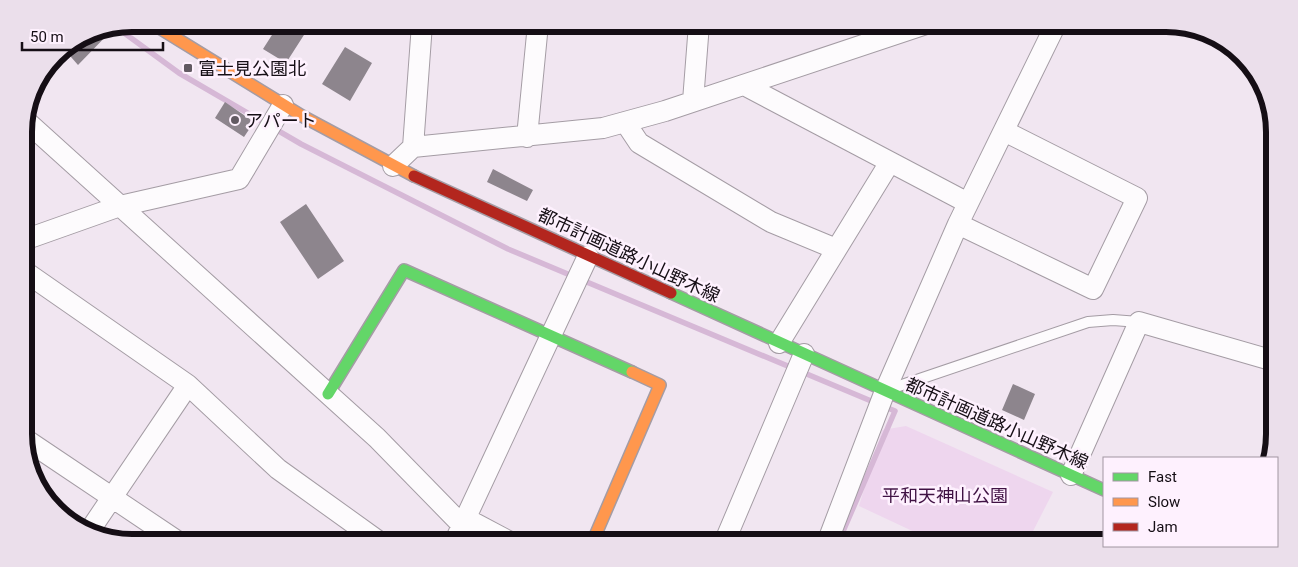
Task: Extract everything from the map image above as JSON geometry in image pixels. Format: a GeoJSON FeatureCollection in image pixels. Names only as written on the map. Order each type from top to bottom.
{"type":"FeatureCollection","features":[{"type":"Feature","properties":{"kind":"street","name":"都市計画道路小山野木線"},"geometry":{"type":"LineString","coordinates":[[165,32],[283,105],[393,166],[1103,490]]}},
{"type":"Feature","properties":{"kind":"street"},"geometry":{"type":"LineString","coordinates":[[413,147],[421,32]]}},
{"type":"Feature","properties":{"kind":"street"},"geometry":{"type":"LineString","coordinates":[[527,138],[537,32]]}},
{"type":"Feature","properties":{"kind":"street"},"geometry":{"type":"LineString","coordinates":[[693,101],[698,32]]}},
{"type":"Feature","properties":{"kind":"street"},"geometry":{"type":"LineString","coordinates":[[393,166],[413,147],[527,138],[603,128],[693,101],[892,32]]}},
{"type":"Feature","properties":{"kind":"street"},"geometry":{"type":"LineString","coordinates":[[830,534],[885,391],[958,224],[1052,32]]}},
{"type":"Feature","properties":{"kind":"street"},"geometry":{"type":"LineString","coordinates":[[744,84],[968,203]]}},
{"type":"Feature","properties":{"kind":"street"},"geometry":{"type":"LineString","coordinates":[[33,237],[120,206],[239,180],[283,105]]}},
{"type":"Feature","properties":{"kind":"street"},"geometry":{"type":"LineString","coordinates":[[625,122],[639,143],[763,217],[836,249]]}},
{"type":"Feature","properties":{"kind":"street"},"geometry":{"type":"LineString","coordinates":[[33,126],[377,438],[464,522],[491,534]]}},
{"type":"Feature","properties":{"kind":"street"},"geometry":{"type":"LineString","coordinates":[[958,224],[1093,289],[1137,198],[1004,131]]}},
{"type":"Feature","properties":{"kind":"street"},"geometry":{"type":"LineString","coordinates":[[779,343],[890,162]]}},
{"type":"Feature","properties":{"kind":"street"},"geometry":{"type":"LineString","coordinates":[[458,534],[588,256]]}},
{"type":"Feature","properties":{"kind":"street"},"geometry":{"type":"LineString","coordinates":[[328,394],[404,270],[660,385],[596,534]]}},
{"type":"Feature","properties":{"kind":"street"},"geometry":{"type":"LineString","coordinates":[[33,277],[188,385],[278,469],[368,534]]}},
{"type":"Feature","properties":{"kind":"street"},"geometry":{"type":"LineString","coordinates":[[1071,475],[1139,322],[1266,359]]}},
{"type":"Feature","properties":{"kind":"street"},"geometry":{"type":"LineString","coordinates":[[728,534],[804,354]]}},
{"type":"Feature","properties":{"kind":"street"},"geometry":{"type":"LineString","coordinates":[[93,526],[188,385]]}},
{"type":"Feature","properties":{"kind":"street"},"geometry":{"type":"LineString","coordinates":[[33,444],[166,534]]}},
{"type":"Feature","properties":{"kind":"lane"},"geometry":{"type":"LineString","coordinates":[[885,391],[1069,327],[1088,322],[1113,320],[1139,322]]}},
{"type":"Feature","properties":{"kind":"green space","name":"平和天神山公園"},"geometry":{"type":"Polygon","coordinates":[[[906,426],[1053,492],[1032,534],[919,534],[859,506],[882,430],[906,426]]]}},
{"type":"Feature","properties":{"kind":"building"},"geometry":{"type":"Polygon","coordinates":[[[274,32],[306,32],[286,63],[263,49],[274,32]]]}},
{"type":"Feature","properties":{"kind":"building"},"geometry":{"type":"Polygon","coordinates":[[[106,36],[78,65],[69,55],[88,43],[106,36]]]}},
{"type":"Feature","properties":{"kind":"building"},"geometry":{"type":"Polygon","coordinates":[[[345,47],[372,63],[350,101],[322,84],[345,47]]]}},
{"type":"Feature","properties":{"kind":"building","name":"アパート"},"geometry":{"type":"Polygon","coordinates":[[[225,102],[254,122],[244,137],[215,118],[225,102]]]}},
{"type":"Feature","properties":{"kind":"building"},"geometry":{"type":"Polygon","coordinates":[[[493,169],[533,190],[527,201],[487,182],[493,169]]]}},
{"type":"Feature","properties":{"kind":"building"},"geometry":{"type":"Polygon","coordinates":[[[306,204],[344,261],[318,279],[280,222],[306,204]]]}},
{"type":"Feature","properties":{"kind":"building"},"geometry":{"type":"Polygon","coordinates":[[[1013,384],[1035,394],[1024,420],[1002,410],[1013,384]]]}},
{"type":"Feature","properties":{"kind":"waterway"},"geometry":{"type":"LineString","coordinates":[[124,33],[179,73],[301,144],[508,249],[895,411],[842,534]]}},
{"type":"Feature","properties":{"kind":"traffic: fast"},"geometry":{"type":"LineString","coordinates":[[328,394],[404,270],[632,372]]}},
{"type":"Feature","properties":{"kind":"traffic: fast"},"geometry":{"type":"LineString","coordinates":[[671,293],[1103,490]]}},
{"type":"Feature","properties":{"kind":"traffic: slow"},"geometry":{"type":"LineString","coordinates":[[166,32],[302,116],[414,176]]}},
{"type":"Feature","properties":{"kind":"traffic: slow"},"geometry":{"type":"LineString","coordinates":[[596,534],[660,385],[632,372]]}},
{"type":"Feature","properties":{"kind":"traffic: jam"},"geometry":{"type":"LineString","coordinates":[[414,176],[671,293]]}},
{"type":"Feature","properties":{"kind":"place","name":"富士見公園北"},"geometry":{"type":"Point","coordinates":[188,68]}},
{"type":"Feature","properties":{"kind":"place","name":"アパート"},"geometry":{"type":"Point","coordinates":[235,120]}}]}
